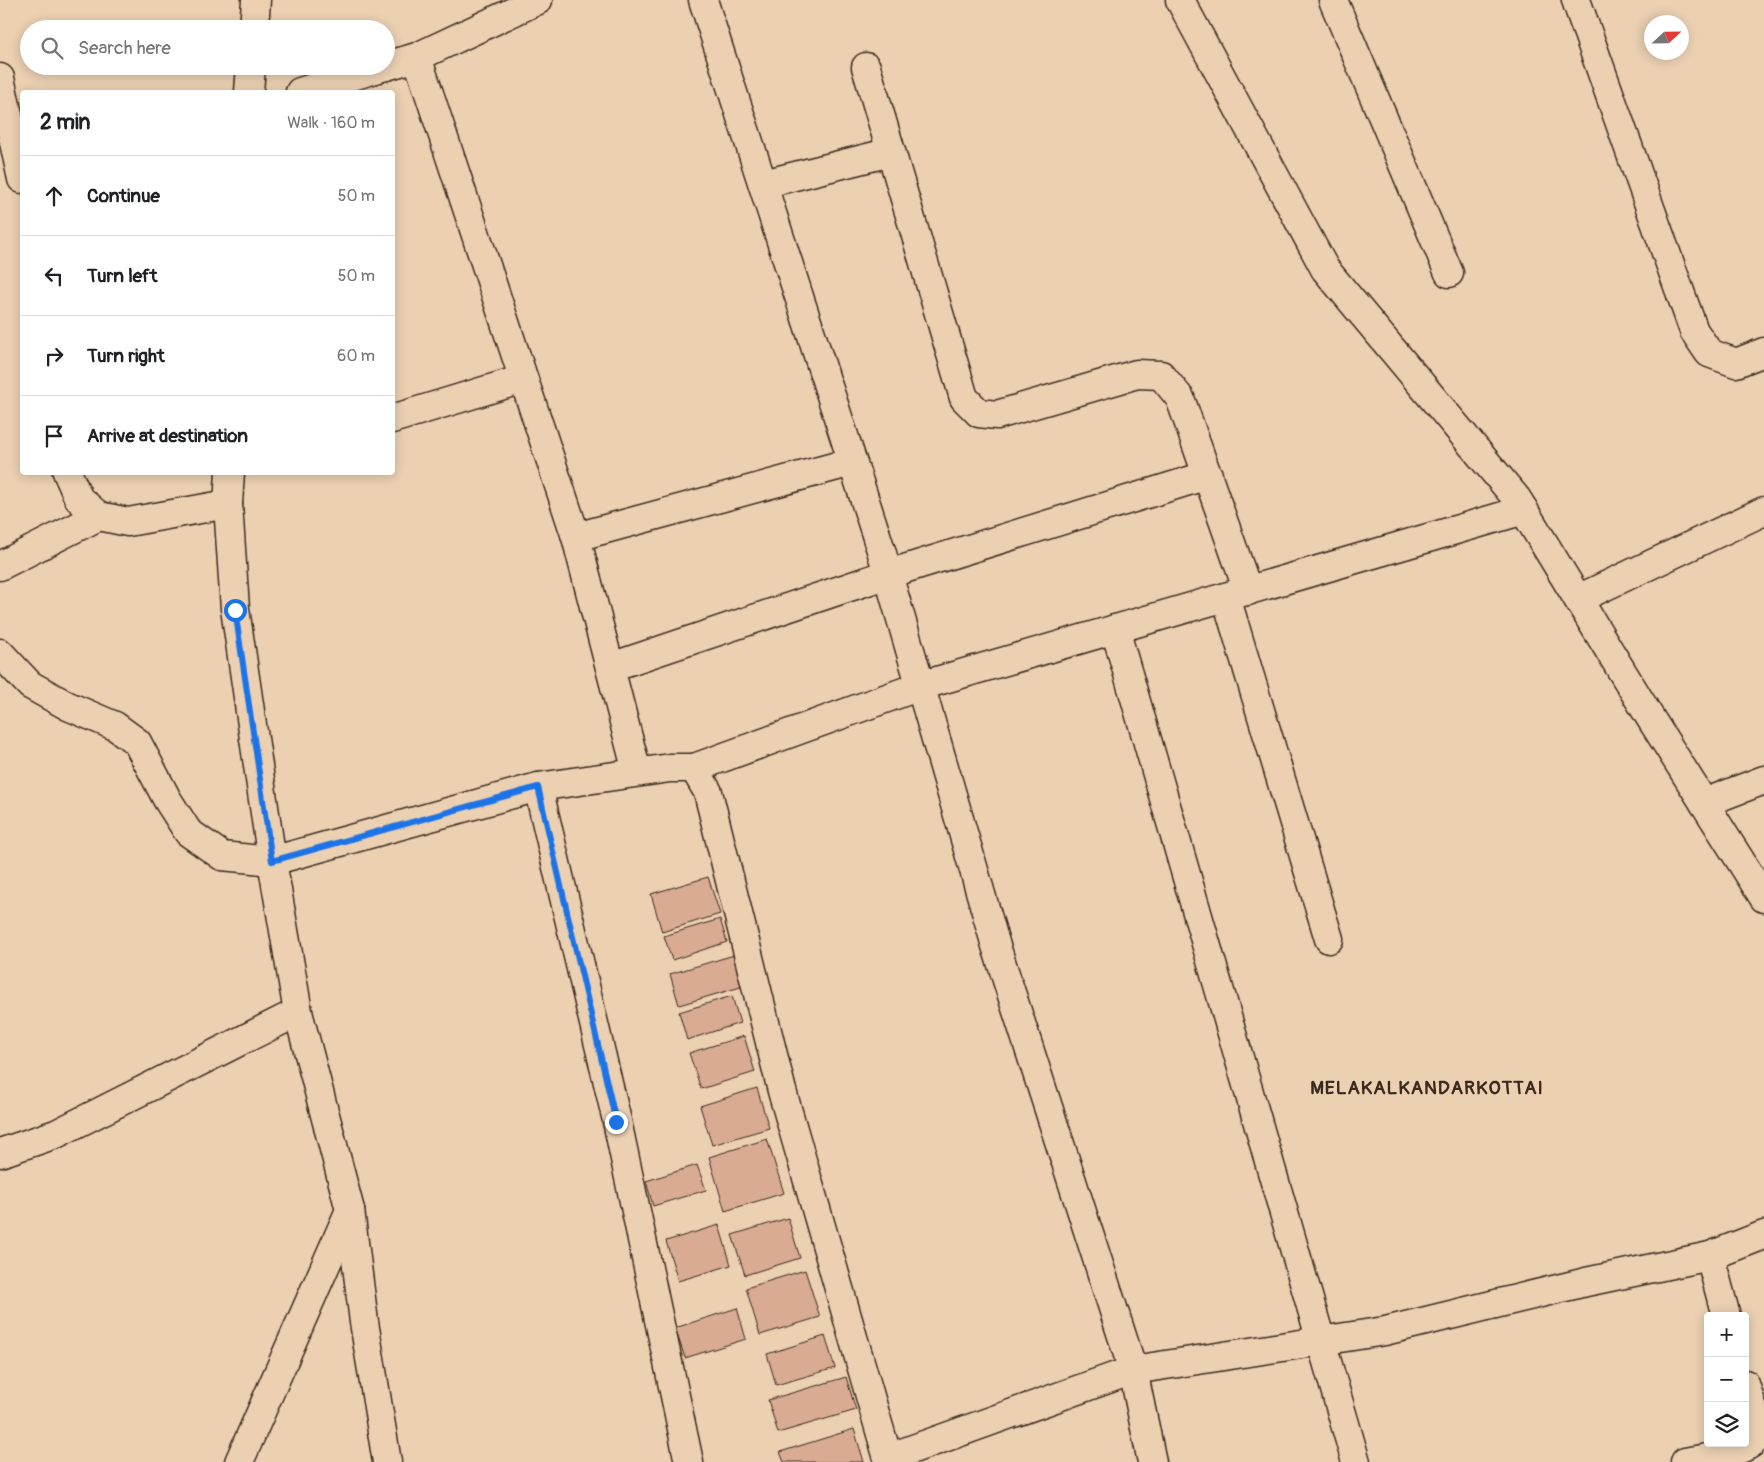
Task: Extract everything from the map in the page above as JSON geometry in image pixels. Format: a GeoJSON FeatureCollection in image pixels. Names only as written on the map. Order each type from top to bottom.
{"type":"FeatureCollection","features":[{"type":"Feature","properties":{"kind":"street"},"geometry":{"type":"LineString","coordinates":[[255,20],[256,0]]}},
{"type":"Feature","properties":{"kind":"street"},"geometry":{"type":"LineString","coordinates":[[703,0],[888,574],[996,946],[1133,1370],[1152,1462]]}},
{"type":"Feature","properties":{"kind":"street"},"geometry":{"type":"LineString","coordinates":[[1180,0],[1325,269],[1517,499],[1651,719],[1764,898]]}},
{"type":"Feature","properties":{"kind":"street"},"geometry":{"type":"LineString","coordinates":[[1332,0],[1448,273]]}},
{"type":"Feature","properties":{"kind":"street"},"geometry":{"type":"LineString","coordinates":[[1576,0],[1694,331],[1709,353],[1736,363],[1764,352]]}},
{"type":"Feature","properties":{"kind":"street"},"geometry":{"type":"LineString","coordinates":[[395,63],[416,57],[531,2]]}},
{"type":"Feature","properties":{"kind":"street"},"geometry":{"type":"LineString","coordinates":[[416,57],[576,537],[637,772]]}},
{"type":"Feature","properties":{"kind":"street"},"geometry":{"type":"LineString","coordinates":[[866,67],[964,398],[979,413],[998,415],[1137,374],[1161,375],[1180,398],[1208,475],[1237,594],[1329,938]]}},
{"type":"Feature","properties":{"kind":"street"},"geometry":{"type":"LineString","coordinates":[[249,90],[250,75]]}},
{"type":"Feature","properties":{"kind":"street"},"geometry":{"type":"LineString","coordinates":[[307,90],[356,75]]}},
{"type":"Feature","properties":{"kind":"street"},"geometry":{"type":"LineString","coordinates":[[0,78],[20,170]]}},
{"type":"Feature","properties":{"kind":"street"},"geometry":{"type":"LineString","coordinates":[[763,184],[891,152]]}},
{"type":"Feature","properties":{"kind":"street"},"geometry":{"type":"LineString","coordinates":[[395,418],[523,379]]}},
{"type":"Feature","properties":{"kind":"street"},"geometry":{"type":"LineString","coordinates":[[576,537],[852,462]]}},
{"type":"Feature","properties":{"kind":"street"},"geometry":{"type":"LineString","coordinates":[[68,475],[79,499],[99,516],[128,522],[228,504]]}},
{"type":"Feature","properties":{"kind":"street"},"geometry":{"type":"LineString","coordinates":[[230,475],[228,504],[235,610],[272,861],[298,1012],[350,1210],[364,1322],[387,1462]]}},
{"type":"Feature","properties":{"kind":"street"},"geometry":{"type":"LineString","coordinates":[[611,667],[888,574],[1208,475]]}},
{"type":"Feature","properties":{"kind":"street"},"geometry":{"type":"LineString","coordinates":[[0,653],[30,685],[68,706],[115,726],[137,742],[167,799],[188,832],[222,856],[272,861],[538,787],[637,772],[670,768],[694,768],[920,686],[1524,510]]}},
{"type":"Feature","properties":{"kind":"street"},"geometry":{"type":"LineString","coordinates":[[1578,599],[1764,511]]}},
{"type":"Feature","properties":{"kind":"street"},"geometry":{"type":"LineString","coordinates":[[0,566],[99,516]]}},
{"type":"Feature","properties":{"kind":"street"},"geometry":{"type":"LineString","coordinates":[[1115,629],[1356,1462]]}},
{"type":"Feature","properties":{"kind":"street"},"geometry":{"type":"LineString","coordinates":[[694,768],[708,792],[782,1091],[889,1460],[1133,1370],[1385,1331],[1586,1282],[1710,1256],[1764,1235]]}},
{"type":"Feature","properties":{"kind":"street"},"geometry":{"type":"LineString","coordinates":[[1704,804],[1764,780]]}},
{"type":"Feature","properties":{"kind":"street"},"geometry":{"type":"LineString","coordinates":[[538,787],[616,1122],[690,1462]]}},
{"type":"Feature","properties":{"kind":"street"},"geometry":{"type":"LineString","coordinates":[[0,1153],[56,1134],[298,1012]]}},
{"type":"Feature","properties":{"kind":"street"},"geometry":{"type":"LineString","coordinates":[[239,1462],[350,1210]]}},
{"type":"Feature","properties":{"kind":"street"},"geometry":{"type":"LineString","coordinates":[[1710,1256],[1725,1312]]}},
{"type":"Feature","properties":{"kind":"street"},"geometry":{"type":"LineString","coordinates":[[1685,1462],[1738,1450],[1753,1442],[1757,1437],[1757,1428],[1749,1399]]}},
{"type":"Feature","properties":{"kind":"building"},"geometry":{"type":"Polygon","coordinates":[[[708,877],[720,914],[662,932],[651,894],[708,877]]]}},
{"type":"Feature","properties":{"kind":"building"},"geometry":{"type":"Polygon","coordinates":[[[720,919],[727,942],[672,960],[664,936],[720,919]]]}},
{"type":"Feature","properties":{"kind":"building"},"geometry":{"type":"Polygon","coordinates":[[[734,955],[744,986],[679,1005],[670,974],[734,955]]]}},
{"type":"Feature","properties":{"kind":"building"},"geometry":{"type":"Polygon","coordinates":[[[732,996],[740,1023],[687,1040],[679,1012],[732,996]]]}},
{"type":"Feature","properties":{"kind":"building"},"geometry":{"type":"Polygon","coordinates":[[[744,1036],[755,1072],[701,1089],[689,1053],[744,1036]]]}},
{"type":"Feature","properties":{"kind":"building"},"geometry":{"type":"Polygon","coordinates":[[[757,1088],[769,1128],[712,1145],[700,1106],[757,1088]]]}},
{"type":"Feature","properties":{"kind":"building"},"geometry":{"type":"Polygon","coordinates":[[[767,1139],[784,1193],[725,1211],[709,1157],[767,1139]]]}},
{"type":"Feature","properties":{"kind":"building"},"geometry":{"type":"Polygon","coordinates":[[[697,1165],[706,1190],[653,1206],[646,1181],[697,1165]]]}},
{"type":"Feature","properties":{"kind":"building"},"geometry":{"type":"Polygon","coordinates":[[[788,1218],[800,1258],[745,1275],[732,1235],[788,1218]]]}},
{"type":"Feature","properties":{"kind":"building"},"geometry":{"type":"Polygon","coordinates":[[[719,1225],[731,1265],[678,1281],[666,1241],[719,1225]]]}},
{"type":"Feature","properties":{"kind":"building"},"geometry":{"type":"Polygon","coordinates":[[[805,1270],[820,1317],[760,1335],[746,1288],[805,1270]]]}},
{"type":"Feature","properties":{"kind":"building"},"geometry":{"type":"Polygon","coordinates":[[[737,1308],[746,1339],[685,1358],[675,1328],[737,1308]]]}},
{"type":"Feature","properties":{"kind":"building"},"geometry":{"type":"Polygon","coordinates":[[[825,1336],[835,1368],[776,1385],[767,1354],[825,1336]]]}},
{"type":"Feature","properties":{"kind":"building"},"geometry":{"type":"Polygon","coordinates":[[[846,1377],[856,1410],[778,1433],[768,1400],[846,1377]]]}},
{"type":"Feature","properties":{"kind":"building"},"geometry":{"type":"Polygon","coordinates":[[[854,1429],[864,1462],[784,1462],[780,1452],[854,1429]]]}},
{"type":"Feature","properties":{"kind":"district","name":"MELAKALKANDARKOTTAI"},"geometry":{"type":"Point","coordinates":[1427,1088]}},
{"type":"Feature","properties":{"kind":"route"},"geometry":{"type":"LineString","coordinates":[[235,610],[272,861],[538,787],[616,1122]]}}]}
